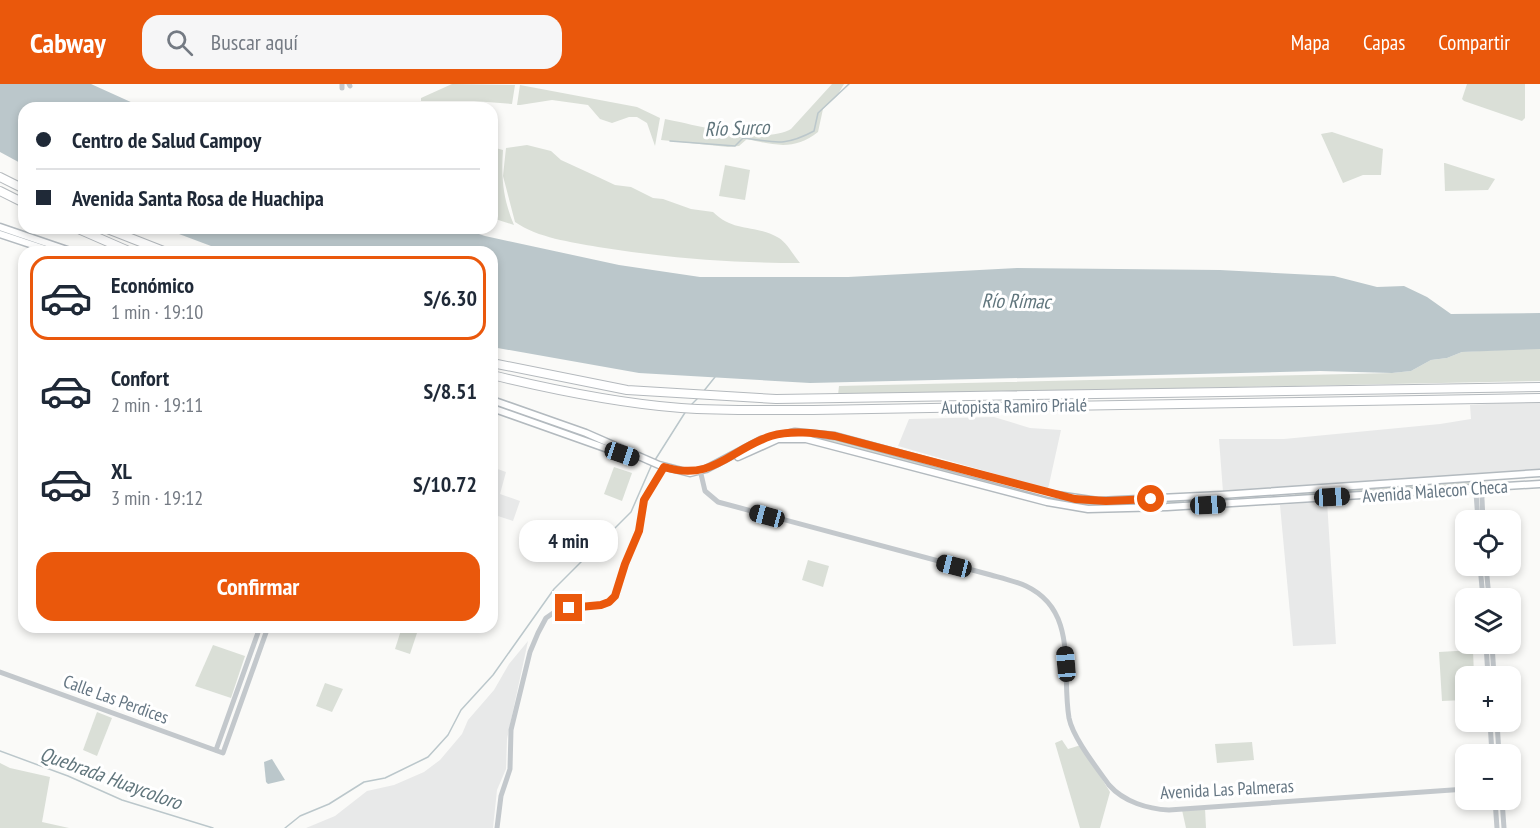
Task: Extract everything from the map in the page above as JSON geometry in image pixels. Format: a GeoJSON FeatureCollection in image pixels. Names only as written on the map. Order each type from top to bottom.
{"type":"FeatureCollection","features":[{"type":"Feature","properties":{"kind":"highway"},"geometry":{"type":"LineString","coordinates":[[0,177],[18,186]]}},
{"type":"Feature","properties":{"kind":"highway"},"geometry":{"type":"LineString","coordinates":[[0,191],[18,200]]}},
{"type":"Feature","properties":{"kind":"highway"},"geometry":{"type":"LineString","coordinates":[[90,234],[117,246]]}},
{"type":"Feature","properties":{"kind":"highway"},"geometry":{"type":"LineString","coordinates":[[120,234],[151,246]]}},
{"type":"Feature","properties":{"kind":"highway","name":"Autopista Ramiro Prialé"},"geometry":{"type":"LineString","coordinates":[[498,364],[627,390],[711,397],[776,399],[1540,387]]}},
{"type":"Feature","properties":{"kind":"highway","name":"Autopista Ramiro Prialé"},"geometry":{"type":"LineString","coordinates":[[498,376],[587,396],[704,409],[813,410],[1540,398]]}},
{"type":"Feature","properties":{"kind":"main road"},"geometry":{"type":"LineString","coordinates":[[0,227],[18,233]]}},
{"type":"Feature","properties":{"kind":"main road"},"geometry":{"type":"LineString","coordinates":[[0,234],[36,246]]}},
{"type":"Feature","properties":{"kind":"main road"},"geometry":{"type":"LineString","coordinates":[[20,234],[54,246]]}},
{"type":"Feature","properties":{"kind":"main road"},"geometry":{"type":"LineString","coordinates":[[498,402],[585,433],[642,460]]}},
{"type":"Feature","properties":{"kind":"main road"},"geometry":{"type":"LineString","coordinates":[[498,410],[684,475],[701,474]]}},
{"type":"Feature","properties":{"kind":"main road","name":"Avenida Malecon Checa"},"geometry":{"type":"LineString","coordinates":[[661,467],[698,472],[770,436],[795,432],[819,434],[1075,499],[1116,501],[1478,479],[1540,473]]}},
{"type":"Feature","properties":{"kind":"main road","name":"Avenida Malecon Checa"},"geometry":{"type":"LineString","coordinates":[[701,474],[778,439],[797,438],[820,441],[1054,504],[1081,508],[1113,509],[1540,484]]}},
{"type":"Feature","properties":{"kind":"street"},"geometry":{"type":"LineString","coordinates":[[497,828],[501,796],[510,769],[511,730],[530,652],[538,633],[546,618],[556,611],[601,605],[609,602],[615,596],[639,531],[644,500],[661,467]]}},
{"type":"Feature","properties":{"kind":"street","name":"Avenida Las Palmeras"},"geometry":{"type":"LineString","coordinates":[[701,474],[705,491],[718,502],[999,577],[1024,585],[1041,594],[1053,608],[1062,624],[1071,725],[1109,785],[1117,793],[1146,807],[1169,810],[1455,790]]}},
{"type":"Feature","properties":{"kind":"street"},"geometry":{"type":"LineString","coordinates":[[1478,479],[1482,510]]}},
{"type":"Feature","properties":{"kind":"street"},"geometry":{"type":"LineString","coordinates":[[1478,510],[1479,488]]}},
{"type":"Feature","properties":{"kind":"street"},"geometry":{"type":"LineString","coordinates":[[216,750],[258,633]]}},
{"type":"Feature","properties":{"kind":"street","name":"Calle Las Perdices"},"geometry":{"type":"LineString","coordinates":[[0,672],[223,753],[266,633]]}},
{"type":"Feature","properties":{"kind":"street"},"geometry":{"type":"LineString","coordinates":[[1496,810],[1497,828]]}},
{"type":"Feature","properties":{"kind":"street"},"geometry":{"type":"LineString","coordinates":[[1503,810],[1504,828]]}},
{"type":"Feature","properties":{"kind":"shaded area"},"geometry":{"type":"Polygon","coordinates":[[[452,84],[515,85],[512,104],[421,101],[421,98],[452,84]]]}},
{"type":"Feature","properties":{"kind":"shaded area"},"geometry":{"type":"Polygon","coordinates":[[[832,84],[844,84],[837,96],[823,109],[818,132],[801,142],[784,145],[747,139],[739,146],[728,147],[661,140],[665,119],[730,132],[764,135],[779,133],[791,129],[832,84]]]}},
{"type":"Feature","properties":{"kind":"shaded area"},"geometry":{"type":"Polygon","coordinates":[[[1467,84],[1525,84],[1525,118],[1522,121],[1464,101],[1462,99],[1467,84]]]}},
{"type":"Feature","properties":{"kind":"shaded area"},"geometry":{"type":"Polygon","coordinates":[[[520,85],[637,107],[660,118],[655,146],[647,123],[637,117],[629,117],[612,123],[600,119],[588,105],[552,100],[517,105],[520,85]]]}},
{"type":"Feature","properties":{"kind":"shaded area"},"geometry":{"type":"Polygon","coordinates":[[[1332,132],[1383,149],[1381,175],[1363,175],[1343,183],[1321,134],[1332,132]]]}},
{"type":"Feature","properties":{"kind":"shaded area"},"geometry":{"type":"Polygon","coordinates":[[[527,145],[551,151],[561,160],[615,185],[631,187],[653,198],[663,199],[691,209],[713,212],[729,223],[770,234],[785,243],[800,263],[674,257],[598,247],[555,239],[534,232],[515,222],[503,176],[506,148],[527,145]]]}},
{"type":"Feature","properties":{"kind":"shaded area"},"geometry":{"type":"Polygon","coordinates":[[[498,149],[503,150],[504,188],[507,206],[514,225],[498,220],[498,149]]]}},
{"type":"Feature","properties":{"kind":"shaded area"},"geometry":{"type":"Polygon","coordinates":[[[1444,163],[1495,179],[1488,190],[1445,191],[1444,163]]]}},
{"type":"Feature","properties":{"kind":"shaded area"},"geometry":{"type":"Polygon","coordinates":[[[725,165],[750,170],[745,200],[719,196],[725,165]]]}},
{"type":"Feature","properties":{"kind":"shaded area"},"geometry":{"type":"Polygon","coordinates":[[[1540,349],[1540,381],[838,395],[839,386],[1392,373],[1411,371],[1431,360],[1447,358],[1462,352],[1540,349]]]}},
{"type":"Feature","properties":{"kind":"shaded area"},"geometry":{"type":"Polygon","coordinates":[[[1540,401],[1540,471],[1223,492],[1219,439],[1284,439],[1440,424],[1471,419],[1470,405],[1540,401]]]}},
{"type":"Feature","properties":{"kind":"shaded area"},"geometry":{"type":"Polygon","coordinates":[[[994,417],[1030,428],[1061,430],[1048,489],[898,446],[909,419],[994,417]]]}},
{"type":"Feature","properties":{"kind":"shaded area"},"geometry":{"type":"Polygon","coordinates":[[[793,433],[822,435],[1011,485],[1008,490],[793,436],[745,450],[753,445],[793,433]]]}},
{"type":"Feature","properties":{"kind":"shaded area"},"geometry":{"type":"Polygon","coordinates":[[[614,467],[632,473],[622,501],[604,494],[614,467]]]}},
{"type":"Feature","properties":{"kind":"shaded area"},"geometry":{"type":"Polygon","coordinates":[[[498,469],[506,472],[500,494],[520,501],[513,521],[498,516],[498,469]]]}},
{"type":"Feature","properties":{"kind":"shaded area"},"geometry":{"type":"Polygon","coordinates":[[[1470,480],[1473,486],[1294,497],[1296,492],[1470,480]]]}},
{"type":"Feature","properties":{"kind":"shaded area"},"geometry":{"type":"Polygon","coordinates":[[[1017,488],[1067,499],[1184,498],[1184,504],[1093,507],[1058,503],[1016,491],[1017,488]]]}},
{"type":"Feature","properties":{"kind":"shaded area"},"geometry":{"type":"Polygon","coordinates":[[[1327,501],[1336,644],[1293,646],[1280,505],[1327,501]]]}},
{"type":"Feature","properties":{"kind":"shaded area"},"geometry":{"type":"Polygon","coordinates":[[[808,560],[829,566],[823,587],[802,580],[808,560]]]}},
{"type":"Feature","properties":{"kind":"shaded area"},"geometry":{"type":"Polygon","coordinates":[[[400,633],[417,633],[410,654],[395,649],[400,633]]]}},
{"type":"Feature","properties":{"kind":"shaded area"},"geometry":{"type":"Polygon","coordinates":[[[528,641],[507,739],[506,769],[497,790],[493,828],[306,828],[335,816],[367,791],[394,785],[424,772],[440,760],[462,734],[468,720],[494,690],[509,664],[528,641]]]}},
{"type":"Feature","properties":{"kind":"shaded area"},"geometry":{"type":"Polygon","coordinates":[[[213,645],[245,656],[231,698],[195,686],[213,645]]]}},
{"type":"Feature","properties":{"kind":"shaded area"},"geometry":{"type":"Polygon","coordinates":[[[1455,651],[1455,654],[1473,654],[1474,666],[1455,666],[1455,700],[1442,701],[1439,652],[1455,651]]]}},
{"type":"Feature","properties":{"kind":"shaded area"},"geometry":{"type":"Polygon","coordinates":[[[325,683],[343,689],[332,712],[316,706],[325,683]]]}},
{"type":"Feature","properties":{"kind":"shaded area"},"geometry":{"type":"Polygon","coordinates":[[[97,712],[112,718],[97,756],[83,750],[97,712]]]}},
{"type":"Feature","properties":{"kind":"shaded area"},"geometry":{"type":"Polygon","coordinates":[[[1062,740],[1068,749],[1081,745],[1110,792],[1100,828],[1080,828],[1055,743],[1062,740]]]}},
{"type":"Feature","properties":{"kind":"shaded area"},"geometry":{"type":"Polygon","coordinates":[[[1252,742],[1254,760],[1217,763],[1215,744],[1252,742]]]}},
{"type":"Feature","properties":{"kind":"shaded area"},"geometry":{"type":"Polygon","coordinates":[[[0,763],[10,768],[50,777],[42,822],[69,828],[0,828],[0,763]]]}},
{"type":"Feature","properties":{"kind":"shaded area"},"geometry":{"type":"Polygon","coordinates":[[[1205,808],[1206,828],[1186,828],[1182,810],[1205,808]]]}},
{"type":"Feature","properties":{"kind":"water"},"geometry":{"type":"Polygon","coordinates":[[[0,84],[91,84],[131,102],[18,102],[18,162],[0,152],[0,84]]]}},
{"type":"Feature","properties":{"kind":"water","name":"Río Rímac"},"geometry":{"type":"Polygon","coordinates":[[[179,234],[479,234],[619,265],[700,277],[848,277],[1017,268],[1220,270],[1334,276],[1377,287],[1404,286],[1427,297],[1451,314],[1540,313],[1540,349],[1462,352],[1447,358],[1431,360],[1411,371],[1392,373],[1320,371],[810,383],[639,373],[498,348],[498,246],[211,246],[179,234]]]}},
{"type":"Feature","properties":{"kind":"water"},"geometry":{"type":"Polygon","coordinates":[[[272,759],[285,780],[268,784],[264,762],[272,759]]]}},
{"type":"Feature","properties":{"kind":"waterway","name":"Río Surco"},"geometry":{"type":"LineString","coordinates":[[670,141],[735,146],[743,138],[772,142],[795,139],[814,131],[818,113],[849,84]]}},
{"type":"Feature","properties":{"kind":"waterway","name":"Quebrada Huaycoloro"},"geometry":{"type":"LineString","coordinates":[[703,392],[715,377]]}},
{"type":"Feature","properties":{"kind":"waterway","name":"Quebrada Huaycoloro"},"geometry":{"type":"LineString","coordinates":[[691,405],[698,398]]}},
{"type":"Feature","properties":{"kind":"waterway","name":"Quebrada Huaycoloro"},"geometry":{"type":"LineString","coordinates":[[655,460],[686,411]]}},
{"type":"Feature","properties":{"kind":"waterway","name":"Quebrada Huaycoloro"},"geometry":{"type":"LineString","coordinates":[[285,828],[300,816],[329,804],[364,782],[385,778],[428,757],[448,735],[461,710],[493,675],[554,589],[631,512],[652,464]]}},
{"type":"Feature","properties":{"kind":"waterway","name":"Quebrada Huaycoloro"},"geometry":{"type":"LineString","coordinates":[[0,751],[68,776],[122,800],[213,828]]}},
{"type":"Feature","properties":{"kind":"route"},"geometry":{"type":"LineString","coordinates":[[569,608],[601,605],[609,602],[615,596],[639,531],[644,500],[657,475],[664,467],[690,473],[698,472],[761,440],[779,434],[795,432],[835,436],[1075,499],[1106,501],[1151,499]]}}]}
